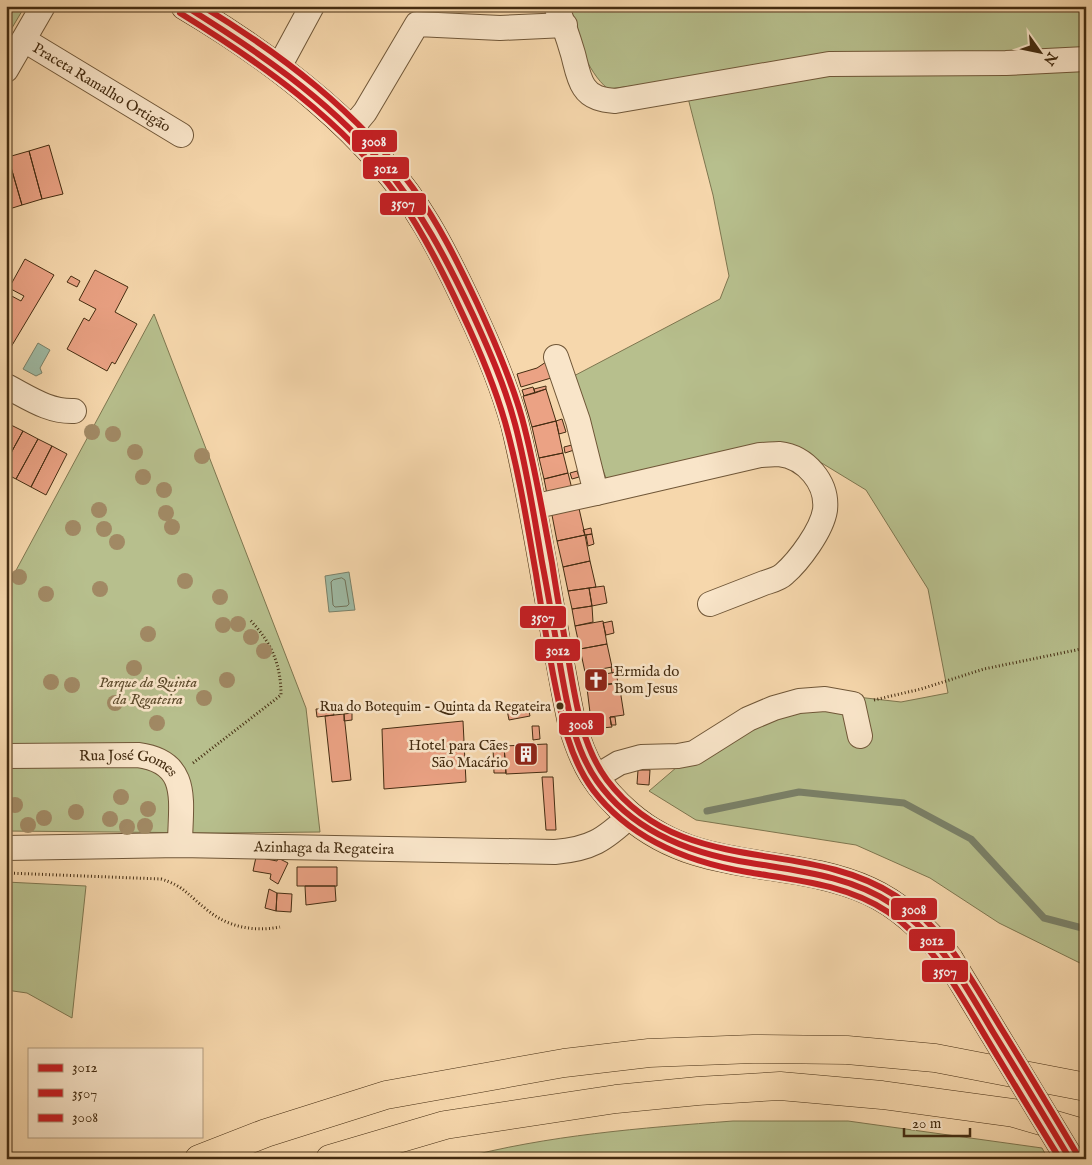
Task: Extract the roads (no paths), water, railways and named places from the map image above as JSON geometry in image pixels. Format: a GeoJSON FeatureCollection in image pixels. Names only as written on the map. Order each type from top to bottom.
{"type":"FeatureCollection","features":[{"type":"Feature","properties":{"kind":"main road"},"geometry":{"type":"LineString","coordinates":[[184,6],[239,39],[279,68],[350,130],[384,166],[408,196],[427,224],[451,268],[490,352],[503,387],[514,425],[532,507],[572,724],[578,746],[594,778],[607,795],[651,832],[684,849],[720,858],[816,875],[842,882],[868,891],[893,904],[916,921],[949,959],[1070,1159]]}},
{"type":"Feature","properties":{"kind":"main road"},"geometry":{"type":"LineString","coordinates":[[199,1159],[266,1134],[386,1095],[564,1063],[649,1052],[752,1049],[848,1050],[936,1058],[1086,1087]]}},
{"type":"Feature","properties":{"kind":"main road"},"geometry":{"type":"LineString","coordinates":[[330,1159],[445,1125],[616,1100],[698,1091],[780,1086],[882,1095],[1014,1114],[1086,1134]]}},
{"type":"Feature","properties":{"kind":"street"},"geometry":{"type":"LineString","coordinates":[[6,70],[43,6]]}},
{"type":"Feature","properties":{"kind":"street"},"geometry":{"type":"LineString","coordinates":[[279,68],[312,6]]}},
{"type":"Feature","properties":{"kind":"street"},"geometry":{"type":"LineString","coordinates":[[350,130],[365,112],[417,24],[500,28],[560,16],[584,88],[594,97],[615,101],[829,64],[1006,63],[1086,59]]}},
{"type":"Feature","properties":{"kind":"street","name":"Praceta Ramalho Ortigão"},"geometry":{"type":"LineString","coordinates":[[24,40],[181,135]]}},
{"type":"Feature","properties":{"kind":"street"},"geometry":{"type":"LineString","coordinates":[[556,357],[578,421],[596,493]]}},
{"type":"Feature","properties":{"kind":"street"},"geometry":{"type":"LineString","coordinates":[[6,386],[47,407],[60,411],[74,411]]}},
{"type":"Feature","properties":{"kind":"street"},"geometry":{"type":"LineString","coordinates":[[532,507],[760,455],[779,454],[795,459],[810,469],[821,484],[825,510],[822,522],[802,556],[783,576],[710,604]]}},
{"type":"Feature","properties":{"kind":"street"},"geometry":{"type":"LineString","coordinates":[[594,778],[619,762],[641,756],[678,756],[694,753],[748,719],[774,708],[799,701],[825,699],[853,704],[860,736]]}},
{"type":"Feature","properties":{"kind":"street","name":"Rua José Gomes"},"geometry":{"type":"LineString","coordinates":[[6,756],[138,755],[153,757],[168,765],[177,776],[180,789],[180,845]]}},
{"type":"Feature","properties":{"kind":"street","name":"Azinhaga da Regateira"},"geometry":{"type":"LineString","coordinates":[[6,848],[180,845],[555,852],[573,850],[594,844],[630,816]]}},
{"type":"Feature","properties":{"kind":"water"},"geometry":{"type":"Polygon","coordinates":[[[38,343],[50,350],[40,368],[42,373],[36,376],[23,369],[38,343]]]}},
{"type":"Feature","properties":{"kind":"water"},"geometry":{"type":"Polygon","coordinates":[[[349,572],[355,610],[329,612],[325,576],[349,572]]]}},
{"type":"Feature","properties":{"kind":"waterway"},"geometry":{"type":"LineString","coordinates":[[707,811],[799,792],[904,803],[971,839],[1044,918],[1086,929]]}},
{"type":"Feature","properties":{"kind":"place","name":"Ermida do Bom Jesus"},"geometry":{"type":"Point","coordinates":[596,680]}},
{"type":"Feature","properties":{"kind":"place","name":"Rua do Botequim - Quinta da Regateira"},"geometry":{"type":"Point","coordinates":[560,706]}},
{"type":"Feature","properties":{"kind":"place","name":"Hotel para Cães São Macário"},"geometry":{"type":"Point","coordinates":[526,754]}},
{"type":"Feature","properties":{"kind":"park label","name":"Parque da Quinta da Regateira"},"geometry":{"type":"Point","coordinates":[148,690]}}]}
